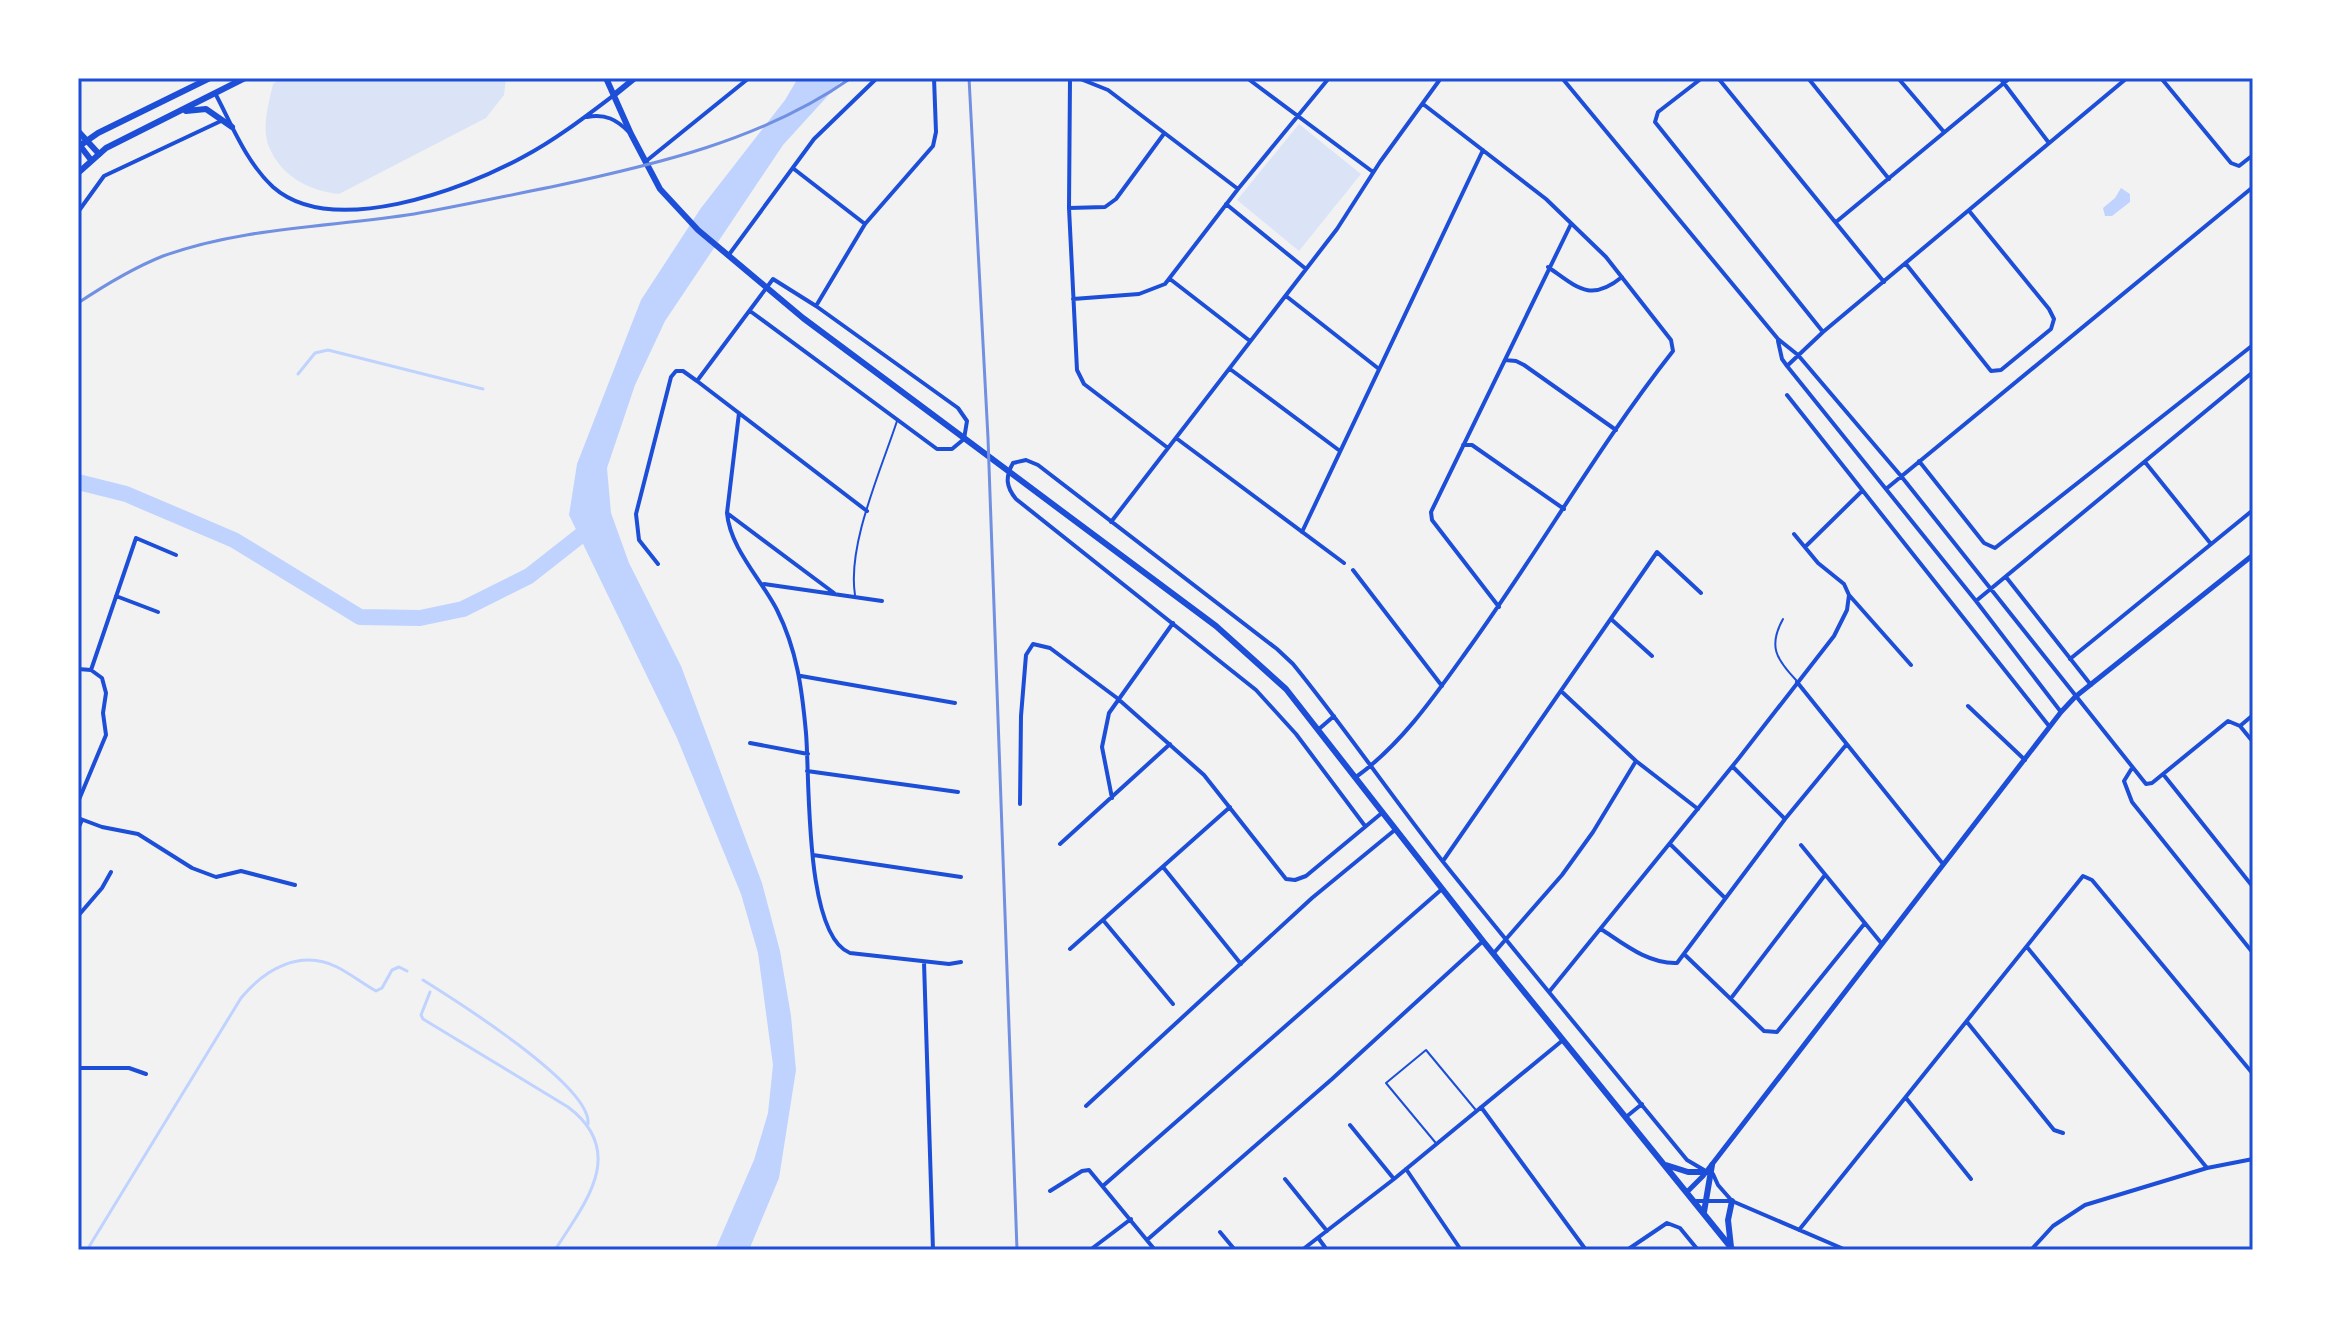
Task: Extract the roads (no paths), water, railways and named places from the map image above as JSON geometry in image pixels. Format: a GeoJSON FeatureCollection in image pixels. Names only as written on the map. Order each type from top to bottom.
{"type":"FeatureCollection","features":[{"type":"Feature","properties":{"kind":"main road"},"geometry":{"type":"LineString","coordinates":[[91,160],[78,145],[199,80],[210,78]]}},
{"type":"Feature","properties":{"kind":"main road"},"geometry":{"type":"LineString","coordinates":[[78,173],[99,154],[245,78]]}},
{"type":"Feature","properties":{"kind":"main road"},"geometry":{"type":"LineString","coordinates":[[606,78],[660,189],[677,210],[720,250],[803,318],[1216,626],[1276,679],[1732,1249]]}},
{"type":"Feature","properties":{"kind":"main road"},"geometry":{"type":"LineString","coordinates":[[614,95],[635,78]]}},
{"type":"Feature","properties":{"kind":"main road"},"geometry":{"type":"LineString","coordinates":[[178,112],[206,109],[232,127]]}},
{"type":"Feature","properties":{"kind":"main road"},"geometry":{"type":"LineString","coordinates":[[78,131],[99,154]]}},
{"type":"Feature","properties":{"kind":"main road"},"geometry":{"type":"LineString","coordinates":[[1663,1164],[1688,1172],[1706,1172]]}},
{"type":"Feature","properties":{"kind":"main road"},"geometry":{"type":"LineString","coordinates":[[1704,1213],[1712,1165]]}},
{"type":"Feature","properties":{"kind":"main road"},"geometry":{"type":"LineString","coordinates":[[1732,1201],[1728,1220],[1732,1249]]}},
{"type":"Feature","properties":{"kind":"street"},"geometry":{"type":"LineString","coordinates":[[645,162],[749,78]]}},
{"type":"Feature","properties":{"kind":"street"},"geometry":{"type":"LineString","coordinates":[[728,256],[814,139],[877,78]]}},
{"type":"Feature","properties":{"kind":"street"},"geometry":{"type":"LineString","coordinates":[[816,306],[865,224],[933,146],[936,132],[934,78]]}},
{"type":"Feature","properties":{"kind":"street"},"geometry":{"type":"LineString","coordinates":[[1070,78],[1069,208],[1077,370],[1084,384],[1168,448]]}},
{"type":"Feature","properties":{"kind":"street"},"geometry":{"type":"LineString","coordinates":[[1078,78],[1108,90],[1238,189]]}},
{"type":"Feature","properties":{"kind":"street"},"geometry":{"type":"LineString","coordinates":[[1247,78],[1373,172]]}},
{"type":"Feature","properties":{"kind":"street"},"geometry":{"type":"LineString","coordinates":[[1072,299],[1139,294],[1158,288],[1170,279],[1226,204],[1329,78]]}},
{"type":"Feature","properties":{"kind":"street"},"geometry":{"type":"LineString","coordinates":[[1111,522],[1337,229],[1373,172],[1441,78]]}},
{"type":"Feature","properties":{"kind":"street"},"geometry":{"type":"LineString","coordinates":[[1562,78],[1778,339],[1798,355],[1901,476],[2146,784],[2152,783],[2224,723],[2232,721],[2240,726],[2253,742]]}},
{"type":"Feature","properties":{"kind":"street"},"geometry":{"type":"LineString","coordinates":[[1702,78],[1658,112],[1655,122],[1823,332]]}},
{"type":"Feature","properties":{"kind":"street"},"geometry":{"type":"LineString","coordinates":[[1718,78],[1884,282]]}},
{"type":"Feature","properties":{"kind":"street"},"geometry":{"type":"LineString","coordinates":[[1808,78],[1889,179]]}},
{"type":"Feature","properties":{"kind":"street"},"geometry":{"type":"LineString","coordinates":[[1898,78],[1944,132]]}},
{"type":"Feature","properties":{"kind":"street"},"geometry":{"type":"LineString","coordinates":[[1836,222],[2002,80],[2010,78]]}},
{"type":"Feature","properties":{"kind":"street"},"geometry":{"type":"LineString","coordinates":[[1787,366],[1823,332],[2127,78]]}},
{"type":"Feature","properties":{"kind":"street"},"geometry":{"type":"LineString","coordinates":[[2161,78],[2231,163],[2239,166],[2253,155]]}},
{"type":"Feature","properties":{"kind":"street"},"geometry":{"type":"LineString","coordinates":[[2002,80],[2049,143]]}},
{"type":"Feature","properties":{"kind":"street"},"geometry":{"type":"LineString","coordinates":[[215,93],[232,127],[273,186],[296,201],[330,210],[352,211],[460,187],[523,157],[614,95]]}},
{"type":"Feature","properties":{"kind":"street"},"geometry":{"type":"LineString","coordinates":[[1356,777],[1382,757],[1442,686],[1499,607],[1634,402],[1673,351],[1671,340],[1606,257],[1546,199],[1423,104]]}},
{"type":"Feature","properties":{"kind":"street"},"geometry":{"type":"LineString","coordinates":[[585,117],[598,115],[611,119],[631,134]]}},
{"type":"Feature","properties":{"kind":"street"},"geometry":{"type":"LineString","coordinates":[[78,212],[104,176],[223,120]]}},
{"type":"Feature","properties":{"kind":"street"},"geometry":{"type":"LineString","coordinates":[[1069,208],[1105,207],[1116,199],[1164,134]]}},
{"type":"Feature","properties":{"kind":"street"},"geometry":{"type":"LineString","coordinates":[[1302,532],[1483,150]]}},
{"type":"Feature","properties":{"kind":"street"},"geometry":{"type":"LineString","coordinates":[[794,169],[865,224]]}},
{"type":"Feature","properties":{"kind":"street"},"geometry":{"type":"LineString","coordinates":[[1886,489],[2253,187]]}},
{"type":"Feature","properties":{"kind":"street"},"geometry":{"type":"LineString","coordinates":[[1226,204],[1306,269]]}},
{"type":"Feature","properties":{"kind":"street"},"geometry":{"type":"LineString","coordinates":[[1906,264],[1991,371],[2001,370],[2035,343],[2051,329],[2054,319],[1970,211]]}},
{"type":"Feature","properties":{"kind":"street"},"geometry":{"type":"LineString","coordinates":[[1499,607],[1432,520],[1431,512],[1571,223]]}},
{"type":"Feature","properties":{"kind":"street"},"geometry":{"type":"LineString","coordinates":[[1548,267],[1573,284],[1594,292],[1604,290],[1622,277]]}},
{"type":"Feature","properties":{"kind":"street"},"geometry":{"type":"LineString","coordinates":[[697,381],[773,279],[816,306],[962,414],[967,429],[964,439],[952,449],[937,449],[750,311]]}},
{"type":"Feature","properties":{"kind":"street"},"geometry":{"type":"LineString","coordinates":[[1170,279],[1250,341]]}},
{"type":"Feature","properties":{"kind":"street"},"geometry":{"type":"LineString","coordinates":[[1286,296],[1379,369]]}},
{"type":"Feature","properties":{"kind":"street"},"geometry":{"type":"LineString","coordinates":[[1778,339],[1782,359],[1787,366],[2061,712]]}},
{"type":"Feature","properties":{"kind":"street"},"geometry":{"type":"LineString","coordinates":[[1919,461],[1984,543],[1995,548],[2253,345]]}},
{"type":"Feature","properties":{"kind":"street"},"geometry":{"type":"LineString","coordinates":[[1504,360],[1524,365],[1616,430]]}},
{"type":"Feature","properties":{"kind":"street"},"geometry":{"type":"LineString","coordinates":[[1230,368],[1340,451]]}},
{"type":"Feature","properties":{"kind":"street"},"geometry":{"type":"LineString","coordinates":[[658,564],[639,540],[637,504],[673,373],[683,371],[867,511]]}},
{"type":"Feature","properties":{"kind":"street"},"geometry":{"type":"LineString","coordinates":[[1976,601],[2253,372]]}},
{"type":"Feature","properties":{"kind":"street"},"geometry":{"type":"LineString","coordinates":[[1787,395],[2049,726]]}},
{"type":"Feature","properties":{"kind":"street"},"geometry":{"type":"LineString","coordinates":[[739,413],[727,513],[731,534],[764,584],[787,630],[801,676],[816,895],[835,941],[842,950],[924,962],[961,962]]}},
{"type":"Feature","properties":{"kind":"street"},"geometry":{"type":"LineString","coordinates":[[1176,438],[1344,563]]}},
{"type":"Feature","properties":{"kind":"street"},"geometry":{"type":"LineString","coordinates":[[1463,445],[1472,445],[1564,509]]}},
{"type":"Feature","properties":{"kind":"street"},"geometry":{"type":"LineString","coordinates":[[1365,826],[1274,708],[1256,690],[1016,499],[1007,485],[1013,463],[1026,460],[1038,465],[1293,664],[1373,765],[1443,861],[1549,992],[1687,1160],[1706,1172]]}},
{"type":"Feature","properties":{"kind":"street"},"geometry":{"type":"LineString","coordinates":[[2144,461],[2211,544]]}},
{"type":"Feature","properties":{"kind":"street"},"geometry":{"type":"LineString","coordinates":[[1805,547],[1862,491]]}},
{"type":"Feature","properties":{"kind":"street"},"geometry":{"type":"LineString","coordinates":[[2070,659],[2253,510]]}},
{"type":"Feature","properties":{"kind":"street"},"geometry":{"type":"LineString","coordinates":[[727,513],[834,593]]}},
{"type":"Feature","properties":{"kind":"street"},"geometry":{"type":"LineString","coordinates":[[1794,534],[1844,584],[1849,595],[1911,665]]}},
{"type":"Feature","properties":{"kind":"street"},"geometry":{"type":"LineString","coordinates":[[91,670],[136,538],[176,555]]}},
{"type":"Feature","properties":{"kind":"street"},"geometry":{"type":"LineString","coordinates":[[1443,861],[1657,552],[1701,593]]}},
{"type":"Feature","properties":{"kind":"street"},"geometry":{"type":"LineString","coordinates":[[1687,1192],[1712,1165],[2061,712],[2075,697],[2253,555]]}},
{"type":"Feature","properties":{"kind":"street"},"geometry":{"type":"LineString","coordinates":[[1353,570],[1442,686]]}},
{"type":"Feature","properties":{"kind":"street"},"geometry":{"type":"LineString","coordinates":[[2005,577],[2091,685]]}},
{"type":"Feature","properties":{"kind":"street"},"geometry":{"type":"LineString","coordinates":[[764,584],[882,601]]}},
{"type":"Feature","properties":{"kind":"street"},"geometry":{"type":"LineString","coordinates":[[1549,992],[1834,636],[1847,610],[1849,595]]}},
{"type":"Feature","properties":{"kind":"street"},"geometry":{"type":"LineString","coordinates":[[116,596],[158,612]]}},
{"type":"Feature","properties":{"kind":"street"},"geometry":{"type":"LineString","coordinates":[[1611,619],[1652,656]]}},
{"type":"Feature","properties":{"kind":"street"},"geometry":{"type":"LineString","coordinates":[[1112,798],[1102,747],[1109,713],[1174,622]]}},
{"type":"Feature","properties":{"kind":"street"},"geometry":{"type":"LineString","coordinates":[[1020,804],[1021,716],[1026,655],[1033,644],[1050,648],[1117,698],[1204,775],[1281,875],[1290,880],[1306,876],[1383,812]]}},
{"type":"Feature","properties":{"kind":"street"},"geometry":{"type":"LineString","coordinates":[[78,669],[91,670],[102,678],[106,686],[103,713],[106,735],[78,802]]}},
{"type":"Feature","properties":{"kind":"street"},"geometry":{"type":"LineString","coordinates":[[801,676],[955,703]]}},
{"type":"Feature","properties":{"kind":"street"},"geometry":{"type":"LineString","coordinates":[[1797,682],[1943,865]]}},
{"type":"Feature","properties":{"kind":"street"},"geometry":{"type":"LineString","coordinates":[[1561,691],[1636,761],[1698,809]]}},
{"type":"Feature","properties":{"kind":"street"},"geometry":{"type":"LineString","coordinates":[[1968,706],[2025,760]]}},
{"type":"Feature","properties":{"kind":"street"},"geometry":{"type":"LineString","coordinates":[[2240,726],[2253,715]]}},
{"type":"Feature","properties":{"kind":"street"},"geometry":{"type":"LineString","coordinates":[[1319,729],[1334,716]]}},
{"type":"Feature","properties":{"kind":"street"},"geometry":{"type":"LineString","coordinates":[[750,743],[808,754]]}},
{"type":"Feature","properties":{"kind":"street"},"geometry":{"type":"LineString","coordinates":[[1060,844],[1170,744]]}},
{"type":"Feature","properties":{"kind":"street"},"geometry":{"type":"LineString","coordinates":[[1601,929],[1635,951],[1660,962],[1677,963],[1785,819],[1846,745]]}},
{"type":"Feature","properties":{"kind":"street"},"geometry":{"type":"LineString","coordinates":[[1493,954],[1562,875],[1636,761]]}},
{"type":"Feature","properties":{"kind":"street"},"geometry":{"type":"LineString","coordinates":[[1732,767],[1785,819]]}},
{"type":"Feature","properties":{"kind":"street"},"geometry":{"type":"LineString","coordinates":[[2132,768],[2124,781],[2132,802],[2253,953]]}},
{"type":"Feature","properties":{"kind":"street"},"geometry":{"type":"LineString","coordinates":[[807,771],[958,792]]}},
{"type":"Feature","properties":{"kind":"street"},"geometry":{"type":"LineString","coordinates":[[2163,774],[2253,887]]}},
{"type":"Feature","properties":{"kind":"street"},"geometry":{"type":"LineString","coordinates":[[1070,949],[1230,807]]}},
{"type":"Feature","properties":{"kind":"street"},"geometry":{"type":"LineString","coordinates":[[78,829],[80,819],[138,834],[192,868],[216,877],[241,871],[295,885]]}},
{"type":"Feature","properties":{"kind":"street"},"geometry":{"type":"LineString","coordinates":[[1086,1106],[1312,898],[1396,829]]}},
{"type":"Feature","properties":{"kind":"street"},"geometry":{"type":"LineString","coordinates":[[1670,844],[1725,898]]}},
{"type":"Feature","properties":{"kind":"street"},"geometry":{"type":"LineString","coordinates":[[1801,845],[1882,944]]}},
{"type":"Feature","properties":{"kind":"street"},"geometry":{"type":"LineString","coordinates":[[813,855],[961,877]]}},
{"type":"Feature","properties":{"kind":"street"},"geometry":{"type":"LineString","coordinates":[[1163,867],[1241,964]]}},
{"type":"Feature","properties":{"kind":"street"},"geometry":{"type":"LineString","coordinates":[[78,916],[102,888],[111,872]]}},
{"type":"Feature","properties":{"kind":"street"},"geometry":{"type":"LineString","coordinates":[[1731,998],[1825,875]]}},
{"type":"Feature","properties":{"kind":"street"},"geometry":{"type":"LineString","coordinates":[[1799,1230],[2081,877],[2092,880],[2253,1074]]}},
{"type":"Feature","properties":{"kind":"street"},"geometry":{"type":"LineString","coordinates":[[1104,1185],[1442,889]]}},
{"type":"Feature","properties":{"kind":"street"},"geometry":{"type":"LineString","coordinates":[[1103,920],[1173,1004]]}},
{"type":"Feature","properties":{"kind":"street"},"geometry":{"type":"LineString","coordinates":[[1684,953],[1764,1031],[1777,1032],[1865,923]]}},
{"type":"Feature","properties":{"kind":"street"},"geometry":{"type":"LineString","coordinates":[[1147,1240],[1332,1079],[1483,941]]}},
{"type":"Feature","properties":{"kind":"street"},"geometry":{"type":"LineString","coordinates":[[2027,947],[2207,1168]]}},
{"type":"Feature","properties":{"kind":"street"},"geometry":{"type":"LineString","coordinates":[[924,962],[933,1250]]}},
{"type":"Feature","properties":{"kind":"street"},"geometry":{"type":"LineString","coordinates":[[1967,1022],[2054,1130],[2063,1133]]}},
{"type":"Feature","properties":{"kind":"street"},"geometry":{"type":"LineString","coordinates":[[1302,1250],[1563,1040]]}},
{"type":"Feature","properties":{"kind":"street"},"geometry":{"type":"LineString","coordinates":[[78,1068],[129,1068],[146,1074]]}},
{"type":"Feature","properties":{"kind":"street"},"geometry":{"type":"LineString","coordinates":[[1906,1098],[1971,1179]]}},
{"type":"Feature","properties":{"kind":"street"},"geometry":{"type":"LineString","coordinates":[[1626,1117],[1642,1104]]}},
{"type":"Feature","properties":{"kind":"street"},"geometry":{"type":"LineString","coordinates":[[1478,1108],[1586,1250]]}},
{"type":"Feature","properties":{"kind":"street"},"geometry":{"type":"LineString","coordinates":[[1350,1125],[1394,1179]]}},
{"type":"Feature","properties":{"kind":"street"},"geometry":{"type":"LineString","coordinates":[[2031,1250],[2053,1226],[2085,1205],[2207,1168],[2253,1159]]}},
{"type":"Feature","properties":{"kind":"street"},"geometry":{"type":"LineString","coordinates":[[1712,1165],[1713,1178],[1732,1201]]}},
{"type":"Feature","properties":{"kind":"street"},"geometry":{"type":"LineString","coordinates":[[1406,1169],[1461,1250]]}},
{"type":"Feature","properties":{"kind":"street"},"geometry":{"type":"LineString","coordinates":[[1050,1191],[1086,1170],[1104,1185],[1155,1250]]}},
{"type":"Feature","properties":{"kind":"street"},"geometry":{"type":"LineString","coordinates":[[1285,1179],[1327,1231]]}},
{"type":"Feature","properties":{"kind":"street"},"geometry":{"type":"LineString","coordinates":[[1694,1201],[1732,1201],[1846,1250]]}},
{"type":"Feature","properties":{"kind":"street"},"geometry":{"type":"LineString","coordinates":[[1090,1250],[1131,1219]]}},
{"type":"Feature","properties":{"kind":"street"},"geometry":{"type":"LineString","coordinates":[[1627,1250],[1663,1224],[1676,1225],[1698,1250]]}},
{"type":"Feature","properties":{"kind":"street"},"geometry":{"type":"LineString","coordinates":[[1220,1232],[1235,1250]]}},
{"type":"Feature","properties":{"kind":"street"},"geometry":{"type":"LineString","coordinates":[[1318,1238],[1327,1250]]}},
{"type":"Feature","properties":{"kind":"lane"},"geometry":{"type":"LineString","coordinates":[[855,597],[852,574],[867,511],[897,419]]}},
{"type":"Feature","properties":{"kind":"lane"},"geometry":{"type":"LineString","coordinates":[[1783,619],[1775,633],[1774,648],[1782,665],[1797,682]]}},
{"type":"Feature","properties":{"kind":"lane"},"geometry":{"type":"LineString","coordinates":[[1436,1144],[1386,1083],[1426,1050],[1478,1108]]}},
{"type":"Feature","properties":{"kind":"water"},"geometry":{"type":"Polygon","coordinates":[[[798,78],[844,78],[783,145],[665,321],[635,385],[607,468],[611,513],[629,563],[681,666],[762,883],[780,951],[791,1016],[796,1070],[779,1178],[749,1250],[715,1250],[754,1160],[768,1113],[773,1065],[758,953],[741,894],[677,738],[569,515],[577,464],[641,300],[701,208],[785,100],[798,78]]]}},
{"type":"Feature","properties":{"kind":"water"},"geometry":{"type":"Polygon","coordinates":[[[2121,188],[2130,194],[2130,202],[2112,216],[2105,216],[2103,208],[2121,188]]]}},
{"type":"Feature","properties":{"kind":"waterway"},"geometry":{"type":"LineString","coordinates":[[298,374],[315,353],[328,350],[483,389]]}},
{"type":"Feature","properties":{"kind":"waterway"},"geometry":{"type":"LineString","coordinates":[[78,482],[126,494],[234,540],[360,617],[420,618],[463,609],[529,576],[594,525]]}},
{"type":"Feature","properties":{"kind":"waterway"},"geometry":{"type":"LineString","coordinates":[[87,1250],[241,998],[261,978],[284,965],[310,960],[337,967],[376,991],[382,988],[392,970],[399,967],[407,971]]}},
{"type":"Feature","properties":{"kind":"waterway"},"geometry":{"type":"LineString","coordinates":[[423,980],[490,1024],[546,1067],[583,1108],[588,1124]]}},
{"type":"Feature","properties":{"kind":"waterway"},"geometry":{"type":"LineString","coordinates":[[430,992],[421,1015],[423,1019],[568,1107],[586,1124],[596,1142],[598,1160],[595,1178],[588,1196],[555,1250]]}},
{"type":"Feature","properties":{"kind":"railway"},"geometry":{"type":"LineString","coordinates":[[78,303],[141,266],[193,246],[256,233],[431,211],[590,179],[707,148],[781,118],[851,78]]}},
{"type":"Feature","properties":{"kind":"railway"},"geometry":{"type":"LineString","coordinates":[[969,78],[988,438],[1017,1250]]}}]}
